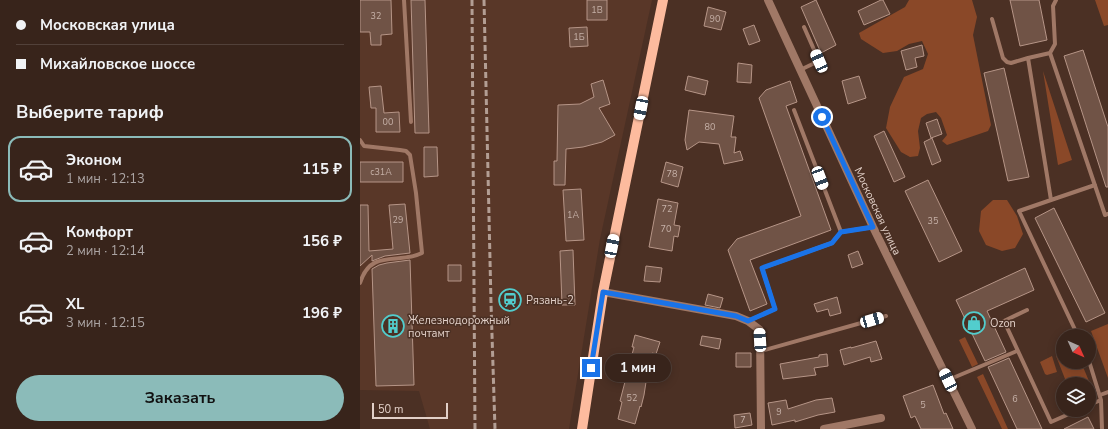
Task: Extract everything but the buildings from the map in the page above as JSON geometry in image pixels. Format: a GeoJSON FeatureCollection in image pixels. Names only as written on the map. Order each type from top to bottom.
{"type":"FeatureCollection","features":[{"type":"Feature","properties":{"kind":"main road"},"geometry":{"type":"LineString","coordinates":[[582,429],[603,292],[663,0]]}},
{"type":"Feature","properties":{"kind":"street","name":"Московская улица"},"geometry":{"type":"LineString","coordinates":[[768,0],[873,227],[972,429]]}},
{"type":"Feature","properties":{"kind":"street"},"geometry":{"type":"LineString","coordinates":[[603,292],[736,316],[748,321],[760,330],[761,429]]}},
{"type":"Feature","properties":{"kind":"street"},"geometry":{"type":"LineString","coordinates":[[824,429],[881,418]]}},
{"type":"Feature","properties":{"kind":"lane"},"geometry":{"type":"LineString","coordinates":[[404,0],[411,122]]}},
{"type":"Feature","properties":{"kind":"lane"},"geometry":{"type":"LineString","coordinates":[[992,19],[1003,58],[1007,62],[1012,63],[1050,53],[1056,44],[1053,6],[1056,0]]}},
{"type":"Feature","properties":{"kind":"lane"},"geometry":{"type":"LineString","coordinates":[[800,70],[819,61],[804,27]]}},
{"type":"Feature","properties":{"kind":"lane"},"geometry":{"type":"LineString","coordinates":[[1050,53],[1105,215],[1108,214]]}},
{"type":"Feature","properties":{"kind":"lane"},"geometry":{"type":"LineString","coordinates":[[1028,58],[1051,200]]}},
{"type":"Feature","properties":{"kind":"lane"},"geometry":{"type":"LineString","coordinates":[[794,110],[841,232]]}},
{"type":"Feature","properties":{"kind":"lane"},"geometry":{"type":"LineString","coordinates":[[360,140],[364,146],[406,151],[410,156],[416,193],[422,254],[415,257],[392,258],[370,265],[363,273],[360,283]]}},
{"type":"Feature","properties":{"kind":"lane"},"geometry":{"type":"LineString","coordinates":[[1075,329],[1019,211],[1095,185]]}},
{"type":"Feature","properties":{"kind":"lane"},"geometry":{"type":"LineString","coordinates":[[748,321],[775,309],[762,268],[832,243],[841,232],[873,227]]}},
{"type":"Feature","properties":{"kind":"lane"},"geometry":{"type":"LineString","coordinates":[[1027,310],[1004,321],[1017,352],[1051,422],[1062,417]]}},
{"type":"Feature","properties":{"kind":"lane"},"geometry":{"type":"LineString","coordinates":[[760,351],[886,316]]}},
{"type":"Feature","properties":{"kind":"lane"},"geometry":{"type":"LineString","coordinates":[[948,380],[1017,352]]}},
{"type":"Feature","properties":{"kind":"lane"},"geometry":{"type":"LineString","coordinates":[[1092,369],[1101,397],[1102,429]]}},
{"type":"Feature","properties":{"kind":"lane"},"geometry":{"type":"LineString","coordinates":[[1096,400],[1108,392]]}},
{"type":"Feature","properties":{"kind":"shaded area"},"geometry":{"type":"Polygon","coordinates":[[[360,0],[652,0],[600,239],[569,429],[430,429],[419,391],[360,390],[360,0]]]}},
{"type":"Feature","properties":{"kind":"shaded area"},"geometry":{"type":"Polygon","coordinates":[[[909,0],[972,0],[977,17],[973,35],[991,125],[988,131],[947,145],[942,141],[947,135],[941,118],[936,112],[927,114],[921,118],[918,131],[920,148],[918,156],[910,157],[901,152],[886,128],[890,107],[904,77],[923,69],[928,54],[922,41],[909,44],[897,51],[883,53],[861,39],[859,33],[905,7],[909,0]]]}},
{"type":"Feature","properties":{"kind":"shaded area"},"geometry":{"type":"Polygon","coordinates":[[[1095,0],[1108,0],[1108,25],[1104,26],[1095,0]]]}},
{"type":"Feature","properties":{"kind":"shaded area"},"geometry":{"type":"Polygon","coordinates":[[[1043,71],[1072,160],[1058,165],[1043,71]]]}},
{"type":"Feature","properties":{"kind":"shaded area"},"geometry":{"type":"Polygon","coordinates":[[[993,200],[1007,200],[1017,216],[1023,234],[1015,248],[1002,251],[986,245],[979,231],[981,211],[993,200]]]}},
{"type":"Feature","properties":{"kind":"shaded area"},"geometry":{"type":"Polygon","coordinates":[[[1108,324],[1108,378],[1096,345],[1096,329],[1108,324]]]}},
{"type":"Feature","properties":{"kind":"shaded area"},"geometry":{"type":"Polygon","coordinates":[[[965,337],[978,364],[972,367],[959,340],[965,337]]]}},
{"type":"Feature","properties":{"kind":"shaded area"},"geometry":{"type":"Polygon","coordinates":[[[1052,356],[1057,372],[1047,375],[1045,374],[1040,362],[1052,356]]]}},
{"type":"Feature","properties":{"kind":"shaded area"},"geometry":{"type":"Polygon","coordinates":[[[1061,369],[1084,369],[1087,377],[1064,377],[1061,369]]]}},
{"type":"Feature","properties":{"kind":"shaded area"},"geometry":{"type":"Polygon","coordinates":[[[983,374],[1008,429],[1002,429],[977,377],[983,374]]]}},
{"type":"Feature","properties":{"kind":"railway"},"geometry":{"type":"LineString","coordinates":[[472,0],[475,429]]}},
{"type":"Feature","properties":{"kind":"railway"},"geometry":{"type":"LineString","coordinates":[[484,0],[495,429]]}},
{"type":"Feature","properties":{"kind":"place","name":"Рязань-2"},"geometry":{"type":"Point","coordinates":[510,300]}},
{"type":"Feature","properties":{"kind":"place","name":"Ozon"},"geometry":{"type":"Point","coordinates":[974,323]}},
{"type":"Feature","properties":{"kind":"place","name":"Железнодорожный почтамт"},"geometry":{"type":"Point","coordinates":[393,326]}},
{"type":"Feature","properties":{"kind":"route"},"geometry":{"type":"LineString","coordinates":[[591,368],[603,292],[736,316],[748,321],[775,309],[762,268],[832,243],[841,232],[873,227],[822,117]]}}]}
